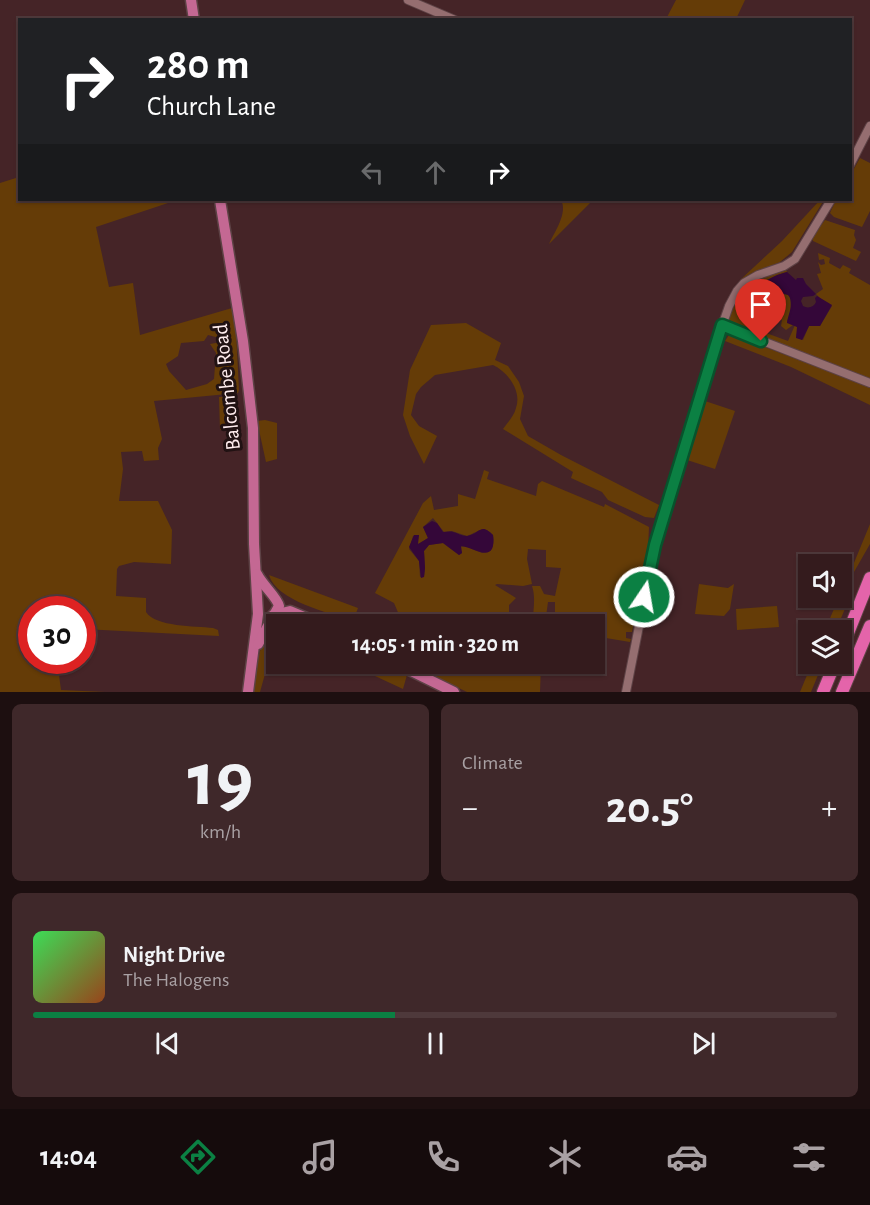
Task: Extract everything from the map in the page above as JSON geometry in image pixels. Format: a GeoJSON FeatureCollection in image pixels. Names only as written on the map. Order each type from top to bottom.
{"type":"FeatureCollection","features":[{"type":"Feature","properties":{"kind":"highway"},"geometry":{"type":"LineString","coordinates":[[852,623],[870,578]]}},
{"type":"Feature","properties":{"kind":"highway"},"geometry":{"type":"LineString","coordinates":[[842,692],[870,626]]}},
{"type":"Feature","properties":{"kind":"highway"},"geometry":{"type":"LineString","coordinates":[[823,692],[830,674]]}},
{"type":"Feature","properties":{"kind":"main road"},"geometry":{"type":"LineString","coordinates":[[191,0],[194,18]]}},
{"type":"Feature","properties":{"kind":"main road","name":"Balcombe Road"},"geometry":{"type":"LineString","coordinates":[[220,201],[243,341],[253,428],[258,606],[248,692]]}},
{"type":"Feature","properties":{"kind":"main road"},"geometry":{"type":"LineString","coordinates":[[256,571],[274,597],[303,614]]}},
{"type":"Feature","properties":{"kind":"main road"},"geometry":{"type":"LineString","coordinates":[[266,616],[258,606],[265,596],[274,597]]}},
{"type":"Feature","properties":{"kind":"main road"},"geometry":{"type":"LineString","coordinates":[[274,597],[279,606],[275,614]]}},
{"type":"Feature","properties":{"kind":"main road"},"geometry":{"type":"LineString","coordinates":[[275,614],[290,611],[297,614]]}},
{"type":"Feature","properties":{"kind":"main road","name":"Balcombe Road"},"geometry":{"type":"LineString","coordinates":[[252,655],[266,630]]}},
{"type":"Feature","properties":{"kind":"main road"},"geometry":{"type":"LineString","coordinates":[[417,674],[454,692]]}},
{"type":"Feature","properties":{"kind":"street"},"geometry":{"type":"LineString","coordinates":[[408,0],[450,18]]}},
{"type":"Feature","properties":{"kind":"street"},"geometry":{"type":"LineString","coordinates":[[855,148],[870,126]]}},
{"type":"Feature","properties":{"kind":"street"},"geometry":{"type":"LineString","coordinates":[[626,692],[655,545],[731,300],[741,285],[754,277],[781,268],[795,259],[830,201]]}},
{"type":"Feature","properties":{"kind":"street"},"geometry":{"type":"LineString","coordinates":[[722,325],[870,382]]}},
{"type":"Feature","properties":{"kind":"shaded area"},"geometry":{"type":"Polygon","coordinates":[[[676,0],[745,0],[736,18],[667,18],[676,0]]]}},
{"type":"Feature","properties":{"kind":"shaded area"},"geometry":{"type":"Polygon","coordinates":[[[860,158],[870,163],[870,211],[862,227],[834,217],[830,213],[836,201],[852,201],[852,172],[860,158]]]}},
{"type":"Feature","properties":{"kind":"shaded area"},"geometry":{"type":"Polygon","coordinates":[[[18,177],[18,201],[174,201],[96,227],[109,287],[133,283],[140,335],[232,308],[236,331],[238,393],[154,401],[162,439],[158,448],[159,460],[144,461],[142,451],[121,452],[123,469],[119,501],[158,501],[172,530],[171,564],[134,562],[119,566],[116,596],[146,598],[146,612],[158,621],[213,628],[218,630],[219,636],[96,630],[96,596],[18,596],[18,674],[59,674],[61,690],[105,692],[0,692],[0,183],[18,177]],[[208,335],[204,341],[181,343],[178,356],[166,364],[169,371],[186,390],[207,384],[214,379],[216,353],[210,344],[221,342],[223,339],[208,335]]]}},
{"type":"Feature","properties":{"kind":"shaded area"},"geometry":{"type":"Polygon","coordinates":[[[561,201],[592,201],[549,244],[562,216],[561,201]]]}},
{"type":"Feature","properties":{"kind":"shaded area"},"geometry":{"type":"Polygon","coordinates":[[[819,201],[823,201],[792,252],[780,262],[740,280],[782,241],[819,201]]]}},
{"type":"Feature","properties":{"kind":"shaded area"},"geometry":{"type":"Polygon","coordinates":[[[825,220],[855,230],[856,240],[853,248],[861,252],[856,261],[813,241],[812,237],[825,220]]]}},
{"type":"Feature","properties":{"kind":"shaded area"},"geometry":{"type":"Polygon","coordinates":[[[818,253],[830,258],[829,263],[840,269],[843,265],[851,269],[849,273],[870,285],[870,379],[729,325],[734,305],[748,286],[762,277],[786,270],[787,272],[765,283],[790,296],[791,314],[787,321],[793,325],[786,330],[781,326],[782,320],[776,319],[775,322],[765,319],[758,322],[755,329],[788,341],[795,325],[798,328],[796,337],[803,340],[809,326],[820,326],[832,306],[816,294],[823,289],[817,274],[821,273],[818,262],[821,265],[825,264],[824,259],[819,260],[818,253]]]}},
{"type":"Feature","properties":{"kind":"shaded area"},"geometry":{"type":"Polygon","coordinates":[[[787,272],[796,280],[803,278],[816,294],[803,297],[801,301],[803,306],[812,306],[817,296],[832,305],[820,326],[809,326],[802,340],[796,338],[797,327],[787,323],[791,305],[788,295],[784,294],[760,317],[756,319],[750,316],[755,307],[748,300],[754,290],[770,278],[787,272]]]}},
{"type":"Feature","properties":{"kind":"shaded area"},"geometry":{"type":"Polygon","coordinates":[[[466,323],[501,343],[495,360],[508,366],[519,382],[524,396],[520,419],[528,436],[659,505],[654,518],[645,517],[608,500],[602,492],[571,478],[573,472],[503,429],[515,411],[517,395],[504,372],[493,365],[435,375],[416,394],[411,415],[419,426],[437,436],[424,464],[410,436],[403,415],[410,370],[431,325],[466,323]]]}},
{"type":"Feature","properties":{"kind":"shaded area"},"geometry":{"type":"Polygon","coordinates":[[[729,335],[870,387],[870,405],[791,367],[725,341],[729,335]]]}},
{"type":"Feature","properties":{"kind":"shaded area"},"geometry":{"type":"Polygon","coordinates":[[[236,396],[237,429],[220,430],[219,397],[236,396]]]}},
{"type":"Feature","properties":{"kind":"shaded area"},"geometry":{"type":"Polygon","coordinates":[[[702,400],[735,411],[715,469],[687,460],[702,400]]]}},
{"type":"Feature","properties":{"kind":"shaded area"},"geometry":{"type":"Polygon","coordinates":[[[257,421],[277,423],[277,459],[266,462],[257,421]]]}},
{"type":"Feature","properties":{"kind":"shaded area"},"geometry":{"type":"Polygon","coordinates":[[[484,470],[489,472],[487,479],[536,496],[538,484],[542,481],[604,507],[605,504],[649,527],[648,549],[632,632],[626,632],[626,638],[631,639],[630,642],[605,638],[605,614],[555,614],[555,602],[548,602],[546,614],[533,614],[532,586],[540,586],[544,594],[555,596],[561,568],[546,567],[546,550],[528,549],[527,559],[532,584],[495,585],[516,598],[509,605],[509,612],[499,612],[500,614],[399,614],[394,603],[375,593],[423,503],[431,496],[434,510],[458,506],[458,494],[475,499],[484,470]],[[433,518],[423,527],[428,538],[419,544],[417,543],[419,535],[413,536],[409,549],[419,561],[420,577],[424,577],[424,551],[429,545],[443,543],[459,555],[462,553],[460,547],[466,546],[482,553],[488,551],[494,541],[493,535],[487,530],[467,536],[452,531],[444,532],[433,518]]]}},
{"type":"Feature","properties":{"kind":"shaded area"},"geometry":{"type":"Polygon","coordinates":[[[432,521],[437,523],[443,532],[465,536],[485,529],[493,535],[491,550],[483,552],[461,546],[462,553],[459,555],[443,543],[429,545],[424,551],[424,577],[421,578],[419,561],[409,547],[414,535],[419,535],[418,544],[428,538],[423,527],[432,521]]]}},
{"type":"Feature","properties":{"kind":"shaded area"},"geometry":{"type":"Polygon","coordinates":[[[870,524],[870,544],[852,576],[852,568],[870,524]]]}},
{"type":"Feature","properties":{"kind":"shaded area"},"geometry":{"type":"Polygon","coordinates":[[[269,575],[358,608],[356,614],[331,614],[293,599],[274,584],[269,575]]]}},
{"type":"Feature","properties":{"kind":"shaded area"},"geometry":{"type":"Polygon","coordinates":[[[699,584],[728,588],[734,584],[730,609],[724,616],[695,614],[699,584]]]}},
{"type":"Feature","properties":{"kind":"shaded area"},"geometry":{"type":"Polygon","coordinates":[[[777,606],[779,627],[737,630],[736,609],[777,606]]]}},
{"type":"Feature","properties":{"kind":"shaded area"},"geometry":{"type":"Polygon","coordinates":[[[834,608],[845,608],[840,620],[829,620],[834,608]]]}},
{"type":"Feature","properties":{"kind":"shaded area"},"geometry":{"type":"Polygon","coordinates":[[[266,636],[266,670],[260,692],[254,692],[259,659],[266,636]]]}},
{"type":"Feature","properties":{"kind":"shaded area"},"geometry":{"type":"Polygon","coordinates":[[[371,674],[406,674],[403,689],[371,674]]]}},
{"type":"Feature","properties":{"kind":"shaded area"},"geometry":{"type":"Polygon","coordinates":[[[430,674],[541,674],[540,692],[467,692],[430,674]]]}},
{"type":"Feature","properties":{"kind":"shaded area"},"geometry":{"type":"Polygon","coordinates":[[[807,674],[818,674],[811,692],[800,692],[807,674]]]}},
{"type":"Feature","properties":{"kind":"route"},"geometry":{"type":"LineString","coordinates":[[644,597],[655,545],[722,325],[761,341]]}}]}
